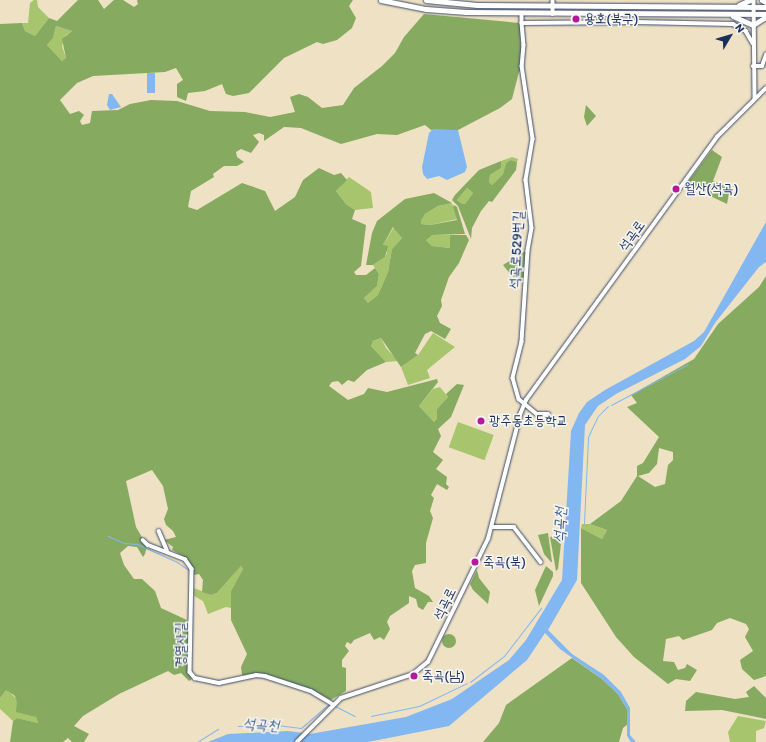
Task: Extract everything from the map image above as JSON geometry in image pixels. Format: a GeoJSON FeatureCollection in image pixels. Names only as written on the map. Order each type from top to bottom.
{"type":"FeatureCollection","features":[{"type":"Feature","properties":{"kind":"main road"},"geometry":{"type":"LineString","coordinates":[[381,0],[426,9],[522,13],[766,14]]}},
{"type":"Feature","properties":{"kind":"main road"},"geometry":{"type":"LineString","coordinates":[[426,0],[478,5],[553,2],[766,7]]}},
{"type":"Feature","properties":{"kind":"main road"},"geometry":{"type":"LineString","coordinates":[[730,7],[750,0]]}},
{"type":"Feature","properties":{"kind":"main road"},"geometry":{"type":"LineString","coordinates":[[762,0],[766,2]]}},
{"type":"Feature","properties":{"kind":"main road"},"geometry":{"type":"LineString","coordinates":[[730,14],[753,25],[766,17]]}},
{"type":"Feature","properties":{"kind":"street"},"geometry":{"type":"LineString","coordinates":[[754,0],[753,43],[755,98]]}},
{"type":"Feature","properties":{"kind":"street"},"geometry":{"type":"LineString","coordinates":[[553,2],[553,14]]}},
{"type":"Feature","properties":{"kind":"street","name":"석곡로529번길"},"geometry":{"type":"LineString","coordinates":[[522,13],[522,66],[527,84],[533,139],[526,180],[532,228],[528,250],[522,342],[513,378],[519,399],[524,404]]}},
{"type":"Feature","properties":{"kind":"street"},"geometry":{"type":"LineString","coordinates":[[522,23],[636,22],[733,24],[746,31],[753,43]]}},
{"type":"Feature","properties":{"kind":"street"},"geometry":{"type":"LineString","coordinates":[[754,66],[762,66],[766,55]]}},
{"type":"Feature","properties":{"kind":"street","name":"석곡로"},"geometry":{"type":"LineString","coordinates":[[297,742],[333,704],[347,695],[412,674],[428,662],[493,526],[524,404],[717,137],[766,88]]}},
{"type":"Feature","properties":{"kind":"street"},"geometry":{"type":"LineString","coordinates":[[524,404],[537,414],[548,414]]}},
{"type":"Feature","properties":{"kind":"street"},"geometry":{"type":"LineString","coordinates":[[493,526],[516,528],[542,562]]}},
{"type":"Feature","properties":{"kind":"street"},"geometry":{"type":"LineString","coordinates":[[159,531],[167,550]]}},
{"type":"Feature","properties":{"kind":"street","name":"경열사길"},"geometry":{"type":"LineString","coordinates":[[143,540],[148,544],[167,550],[185,559],[192,569],[192,676],[219,683],[256,675],[265,676],[311,691],[333,704]]}},
{"type":"Feature","properties":{"kind":"green space"},"geometry":{"type":"Polygon","coordinates":[[[37,0],[38,7],[49,18],[35,36],[25,31],[22,23],[28,23],[30,3],[37,0]]]}},
{"type":"Feature","properties":{"kind":"green space"},"geometry":{"type":"Polygon","coordinates":[[[78,0],[98,0],[104,9],[114,0],[123,0],[134,7],[138,4],[137,0],[353,0],[349,6],[356,18],[352,28],[337,40],[323,44],[317,42],[284,58],[249,93],[233,96],[226,94],[222,84],[205,91],[188,93],[186,101],[177,97],[177,84],[183,80],[176,68],[165,72],[93,76],[77,83],[60,100],[70,114],[79,111],[84,115],[80,121],[82,125],[90,123],[92,111],[118,110],[130,104],[151,100],[177,101],[210,111],[245,112],[270,117],[295,112],[290,97],[299,94],[308,97],[322,108],[343,105],[354,88],[382,66],[395,53],[404,37],[424,14],[520,23],[522,70],[519,72],[512,99],[500,108],[458,130],[431,130],[425,125],[397,135],[377,134],[341,144],[301,128],[284,127],[264,141],[264,135],[259,133],[253,135],[259,142],[251,153],[241,149],[236,152],[237,157],[244,162],[237,166],[224,166],[213,174],[214,177],[191,191],[188,207],[197,210],[242,183],[265,191],[275,211],[295,197],[303,180],[319,168],[334,175],[341,173],[347,180],[336,191],[346,204],[355,210],[352,219],[366,225],[361,266],[354,272],[356,275],[366,275],[375,268],[379,274],[377,286],[364,298],[368,303],[378,295],[388,272],[392,249],[402,238],[393,227],[383,245],[388,246],[385,257],[373,265],[366,265],[372,233],[377,221],[405,199],[434,193],[452,203],[438,206],[425,214],[421,220],[421,224],[430,225],[457,220],[453,207],[454,205],[457,207],[465,234],[432,235],[426,240],[432,246],[450,248],[450,235],[466,235],[469,240],[459,263],[449,277],[441,300],[442,306],[437,316],[440,323],[451,329],[445,339],[431,331],[425,334],[415,353],[418,355],[401,367],[381,338],[373,341],[371,346],[386,362],[367,370],[354,382],[348,380],[342,385],[338,381],[332,382],[329,386],[348,400],[364,394],[368,388],[387,392],[437,379],[438,382],[419,406],[434,422],[437,419],[437,409],[448,397],[446,394],[457,384],[464,385],[451,417],[438,429],[441,436],[433,452],[443,460],[436,469],[447,477],[446,484],[449,487],[447,490],[437,484],[431,495],[434,498],[430,511],[433,518],[426,543],[426,563],[415,565],[412,571],[415,588],[429,596],[433,602],[428,602],[423,610],[418,607],[416,599],[409,596],[409,603],[390,616],[387,622],[390,629],[384,640],[380,637],[374,640],[370,633],[354,640],[351,644],[347,642],[345,646],[349,651],[342,660],[342,667],[346,668],[346,691],[331,700],[312,690],[265,674],[242,675],[241,667],[247,654],[231,620],[231,591],[243,569],[241,566],[217,593],[211,595],[202,592],[203,580],[199,574],[194,575],[185,557],[172,550],[173,547],[164,540],[176,537],[173,531],[166,525],[164,519],[168,509],[163,486],[152,470],[126,481],[136,527],[147,546],[145,554],[143,557],[137,547],[128,546],[120,553],[124,565],[134,579],[142,579],[155,591],[161,608],[189,621],[188,670],[192,679],[189,681],[181,673],[174,675],[168,671],[119,694],[83,716],[74,726],[89,734],[84,742],[72,742],[68,738],[63,742],[10,742],[13,721],[17,718],[38,723],[36,717],[16,712],[17,702],[15,696],[6,690],[0,698],[0,24],[22,23],[25,31],[35,36],[49,18],[57,21],[78,0]],[[56,26],[53,38],[47,45],[62,61],[66,58],[62,39],[72,31],[56,26]]]}},
{"type":"Feature","properties":{"kind":"green space"},"geometry":{"type":"Polygon","coordinates":[[[56,26],[72,31],[65,36],[62,46],[66,58],[62,61],[47,45],[53,38],[56,26]]]}},
{"type":"Feature","properties":{"kind":"green space"},"geometry":{"type":"Polygon","coordinates":[[[586,105],[596,116],[587,126],[584,117],[586,105]]]}},
{"type":"Feature","properties":{"kind":"green space"},"geometry":{"type":"Polygon","coordinates":[[[712,150],[722,157],[713,181],[730,188],[727,204],[704,193],[688,182],[712,150]]]}},
{"type":"Feature","properties":{"kind":"green space"},"geometry":{"type":"Polygon","coordinates":[[[512,157],[518,159],[517,162],[511,160],[506,163],[503,174],[492,185],[489,182],[490,175],[501,168],[501,161],[512,157]]]}},
{"type":"Feature","properties":{"kind":"green space"},"geometry":{"type":"Polygon","coordinates":[[[511,160],[517,162],[516,170],[492,202],[489,201],[481,211],[472,228],[471,239],[458,206],[452,200],[479,170],[501,161],[501,168],[490,175],[489,182],[492,185],[503,174],[506,163],[511,160]],[[467,188],[457,200],[465,204],[473,193],[467,188]]]}},
{"type":"Feature","properties":{"kind":"green space"},"geometry":{"type":"Polygon","coordinates":[[[349,177],[371,192],[373,208],[355,210],[346,204],[336,191],[349,177]]]}},
{"type":"Feature","properties":{"kind":"green space"},"geometry":{"type":"Polygon","coordinates":[[[467,188],[473,193],[465,204],[461,203],[457,200],[467,188]]]}},
{"type":"Feature","properties":{"kind":"green space"},"geometry":{"type":"Polygon","coordinates":[[[452,203],[457,219],[430,225],[421,224],[420,220],[425,214],[438,206],[452,203]]]}},
{"type":"Feature","properties":{"kind":"green space"},"geometry":{"type":"Polygon","coordinates":[[[394,227],[402,238],[392,249],[388,272],[378,295],[368,303],[364,298],[377,286],[379,274],[373,265],[385,257],[387,253],[383,245],[394,227]]]}},
{"type":"Feature","properties":{"kind":"green space"},"geometry":{"type":"Polygon","coordinates":[[[432,235],[450,235],[451,248],[432,246],[426,240],[427,237],[432,235]]]}},
{"type":"Feature","properties":{"kind":"green space"},"geometry":{"type":"Polygon","coordinates":[[[527,250],[525,284],[511,275],[503,265],[527,250]]]}},
{"type":"Feature","properties":{"kind":"green space"},"geometry":{"type":"Polygon","coordinates":[[[766,276],[766,676],[754,680],[742,669],[740,660],[753,651],[745,637],[749,629],[746,624],[730,618],[717,623],[712,630],[683,640],[679,636],[666,639],[663,661],[674,662],[678,670],[685,668],[687,664],[697,670],[690,681],[676,679],[668,684],[634,657],[616,637],[581,583],[581,528],[602,539],[607,530],[590,524],[621,501],[637,476],[637,466],[643,463],[659,437],[627,407],[637,403],[631,395],[694,359],[718,324],[759,287],[766,276]],[[659,448],[657,464],[649,473],[638,476],[655,487],[665,484],[668,465],[673,460],[673,452],[659,448]]]}},
{"type":"Feature","properties":{"kind":"green space"},"geometry":{"type":"Polygon","coordinates":[[[433,333],[455,347],[427,370],[430,378],[408,385],[401,367],[418,355],[433,333]]]}},
{"type":"Feature","properties":{"kind":"green space"},"geometry":{"type":"Polygon","coordinates":[[[381,338],[386,348],[398,361],[386,362],[371,346],[373,341],[381,338]]]}},
{"type":"Feature","properties":{"kind":"green space"},"geometry":{"type":"Polygon","coordinates":[[[440,387],[448,397],[437,409],[437,420],[434,422],[419,406],[433,389],[440,387]]]}},
{"type":"Feature","properties":{"kind":"green space"},"geometry":{"type":"Polygon","coordinates":[[[458,422],[494,435],[484,460],[449,447],[458,422]]]}},
{"type":"Feature","properties":{"kind":"green space"},"geometry":{"type":"Polygon","coordinates":[[[582,524],[590,524],[607,530],[602,539],[581,528],[582,524]]]}},
{"type":"Feature","properties":{"kind":"green space"},"geometry":{"type":"Polygon","coordinates":[[[548,533],[552,562],[544,554],[538,535],[548,533]]]}},
{"type":"Feature","properties":{"kind":"green space"},"geometry":{"type":"Polygon","coordinates":[[[562,535],[558,569],[556,571],[550,537],[562,535]]]}},
{"type":"Feature","properties":{"kind":"green space"},"geometry":{"type":"Polygon","coordinates":[[[241,566],[243,569],[231,591],[231,608],[226,607],[208,614],[203,601],[194,596],[194,588],[211,595],[217,593],[241,566]]]}},
{"type":"Feature","properties":{"kind":"green space"},"geometry":{"type":"Polygon","coordinates":[[[546,566],[553,572],[553,576],[539,606],[535,590],[546,566]]]}},
{"type":"Feature","properties":{"kind":"green space"},"geometry":{"type":"Polygon","coordinates":[[[477,570],[479,578],[490,592],[488,604],[473,590],[470,584],[477,570]]]}},
{"type":"Feature","properties":{"kind":"green space"},"geometry":{"type":"Polygon","coordinates":[[[449,634],[454,636],[456,641],[454,646],[449,648],[444,646],[442,641],[444,636],[449,634]]]}},
{"type":"Feature","properties":{"kind":"green space"},"geometry":{"type":"Polygon","coordinates":[[[572,658],[602,679],[618,694],[627,709],[628,724],[623,728],[619,742],[483,742],[499,723],[506,705],[572,658]]]}},
{"type":"Feature","properties":{"kind":"green space"},"geometry":{"type":"Polygon","coordinates":[[[754,686],[766,698],[766,719],[722,710],[685,711],[686,701],[696,692],[735,699],[749,697],[746,692],[754,686]]]}},
{"type":"Feature","properties":{"kind":"green space"},"geometry":{"type":"Polygon","coordinates":[[[6,689],[36,717],[38,723],[17,718],[13,721],[0,709],[0,698],[6,689]]]}},
{"type":"Feature","properties":{"kind":"green space"},"geometry":{"type":"Polygon","coordinates":[[[738,716],[766,721],[764,728],[756,731],[756,742],[730,742],[728,732],[738,716]]]}},
{"type":"Feature","properties":{"kind":"water"},"geometry":{"type":"Polygon","coordinates":[[[147,73],[155,73],[155,93],[147,93],[147,73]]]}},
{"type":"Feature","properties":{"kind":"water"},"geometry":{"type":"Polygon","coordinates":[[[109,94],[112,94],[121,107],[110,110],[107,105],[109,94]]]}},
{"type":"Feature","properties":{"kind":"water"},"geometry":{"type":"Polygon","coordinates":[[[433,129],[458,130],[467,167],[465,172],[447,180],[439,176],[427,179],[423,174],[422,167],[429,133],[433,129]]]}},
{"type":"Feature","properties":{"kind":"water"},"geometry":{"type":"Polygon","coordinates":[[[766,222],[766,262],[759,267],[715,323],[701,346],[685,359],[616,394],[598,406],[585,425],[577,580],[548,630],[572,654],[604,675],[621,692],[630,708],[630,735],[636,742],[631,742],[627,736],[627,709],[618,694],[602,679],[560,649],[545,633],[527,660],[449,726],[368,742],[208,742],[228,734],[288,731],[310,734],[406,717],[452,699],[509,660],[526,640],[562,580],[571,431],[579,413],[587,402],[605,390],[694,341],[704,332],[766,222]]]}},
{"type":"Feature","properties":{"kind":"waterway"},"geometry":{"type":"LineString","coordinates":[[611,405],[688,364]]}},
{"type":"Feature","properties":{"kind":"waterway"},"geometry":{"type":"LineString","coordinates":[[584,523],[588,437],[598,416],[608,406]]}},
{"type":"Feature","properties":{"kind":"waterway"},"geometry":{"type":"LineString","coordinates":[[108,536],[124,543],[137,544],[177,562],[190,571]]}},
{"type":"Feature","properties":{"kind":"waterway"},"geometry":{"type":"LineString","coordinates":[[470,682],[504,656],[541,608]]}},
{"type":"Feature","properties":{"kind":"waterway"},"geometry":{"type":"LineString","coordinates":[[371,716],[419,706],[467,683]]}},
{"type":"Feature","properties":{"kind":"waterway","name":"석곡천"},"geometry":{"type":"LineString","coordinates":[[238,726],[269,724],[301,728],[327,705]]}},
{"type":"Feature","properties":{"kind":"waterway"},"geometry":{"type":"LineString","coordinates":[[335,706],[355,716]]}},
{"type":"Feature","properties":{"kind":"waterway"},"geometry":{"type":"LineString","coordinates":[[197,742],[218,729]]}},
{"type":"Feature","properties":{"kind":"place","name":"용호(북구)"},"geometry":{"type":"Point","coordinates":[576,19]}},
{"type":"Feature","properties":{"kind":"place","name":"월산(석곡)"},"geometry":{"type":"Point","coordinates":[676,189]}},
{"type":"Feature","properties":{"kind":"place","name":"광주동초등학교"},"geometry":{"type":"Point","coordinates":[481,421]}},
{"type":"Feature","properties":{"kind":"place","name":"죽곡(북)"},"geometry":{"type":"Point","coordinates":[475,562]}},
{"type":"Feature","properties":{"kind":"place","name":"죽곡(남)"},"geometry":{"type":"Point","coordinates":[414,676]}}]}
